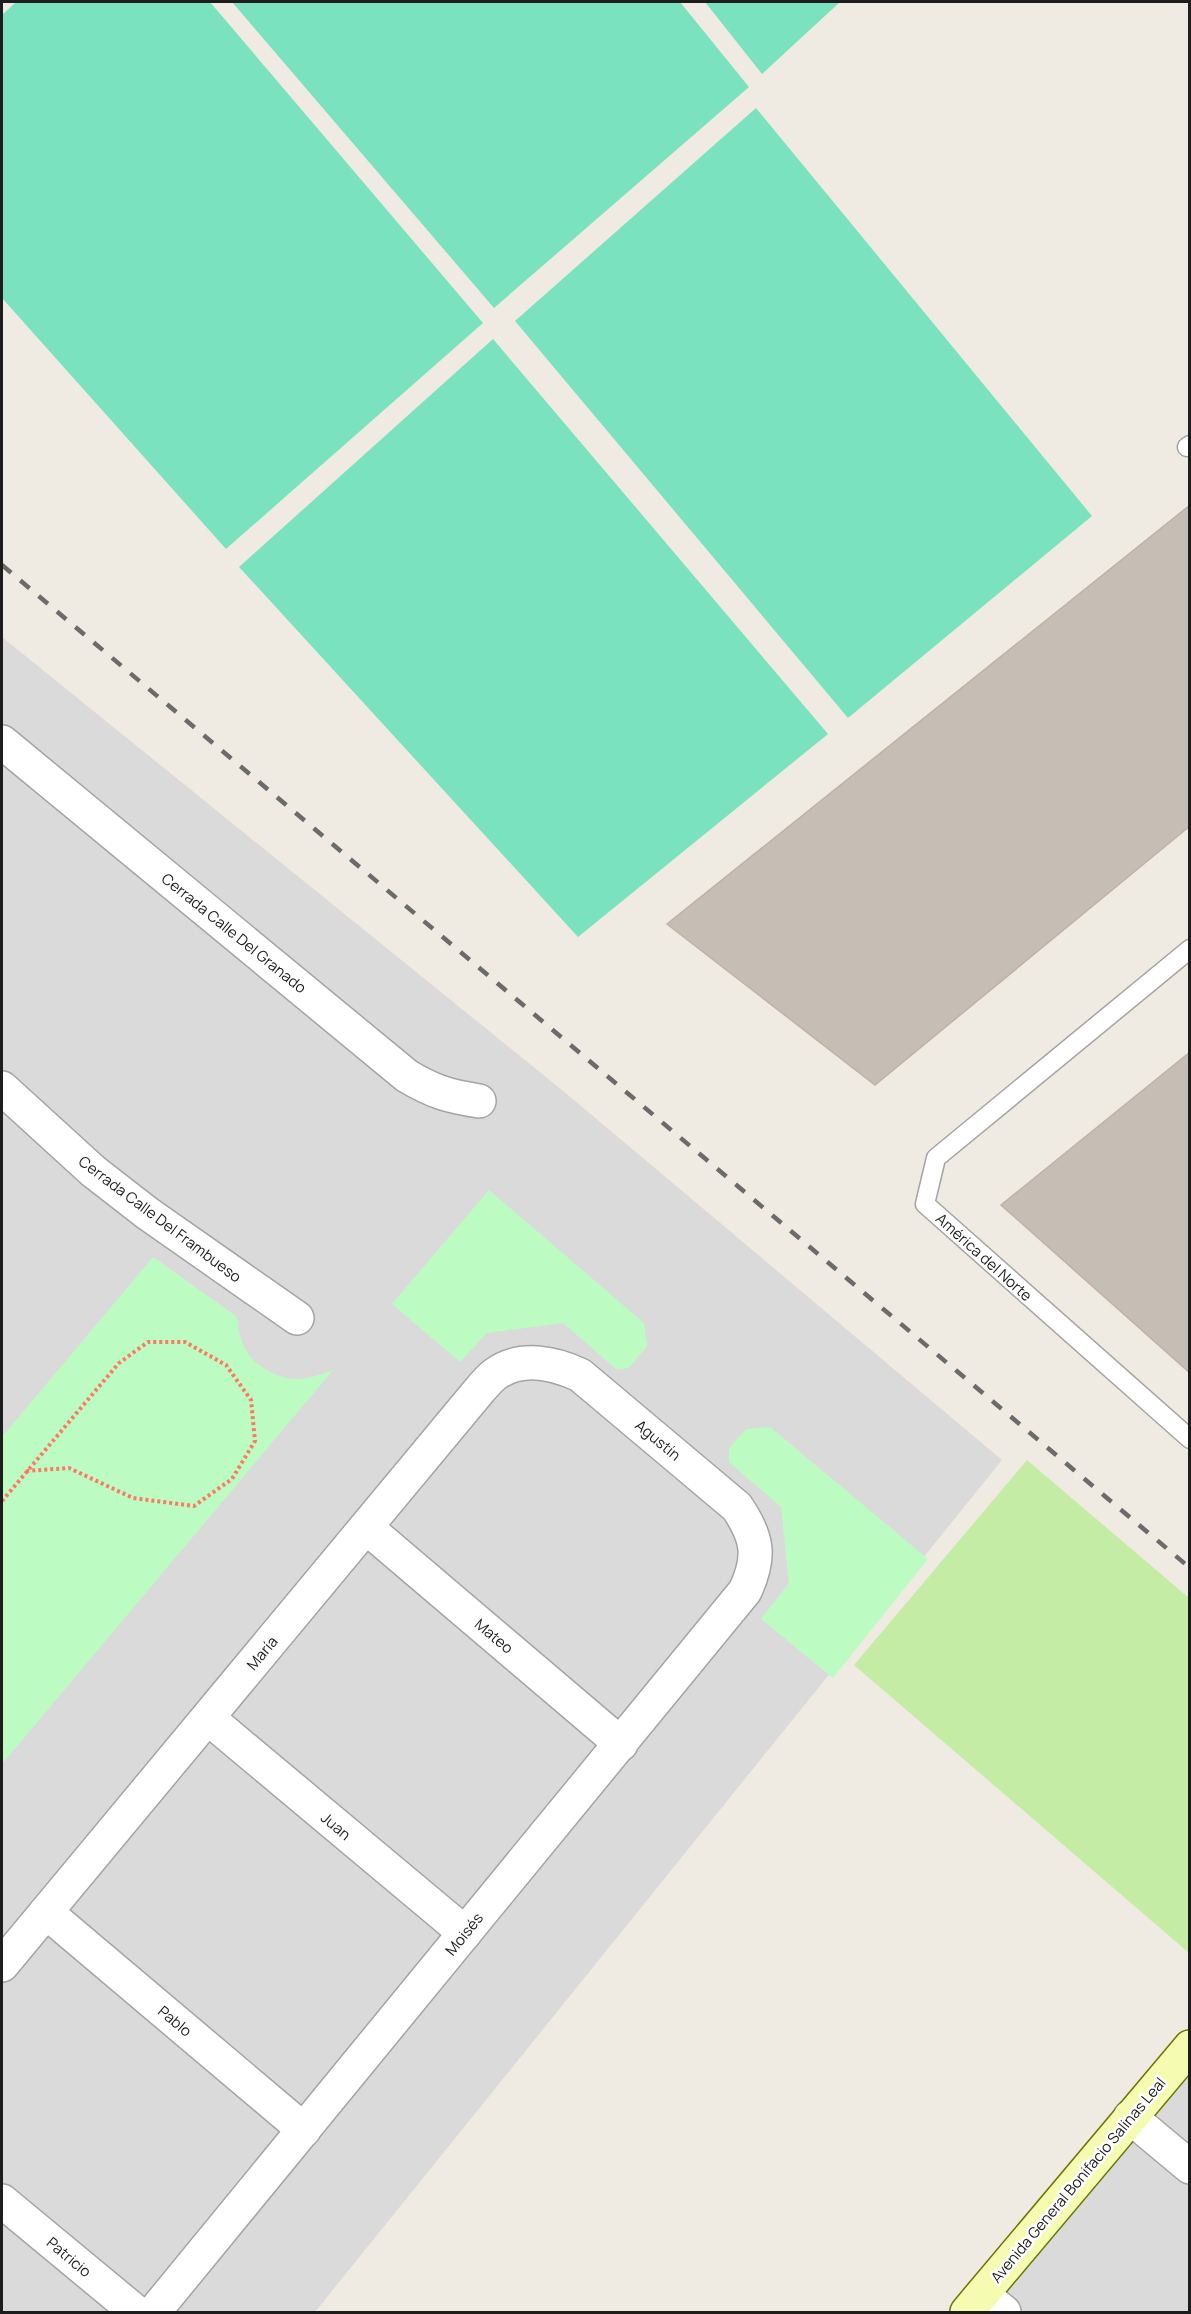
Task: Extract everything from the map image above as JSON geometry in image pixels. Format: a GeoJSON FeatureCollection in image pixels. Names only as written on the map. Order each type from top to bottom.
{"type":"FeatureCollection","features":[{"type":"Feature","properties":{"kind":"street","name":"Cerrada Calle Del Granado"},"geometry":{"type":"LineString","coordinates":[[2,742],[407,1076],[445,1095],[479,1101]]}},
{"type":"Feature","properties":{"kind":"street","name":"Cerrada Calle Del Frambueso"},"geometry":{"type":"LineString","coordinates":[[2,1088],[51,1135],[147,1213],[297,1318]]}},
{"type":"Feature","properties":{"kind":"street","name":"María"},"geometry":{"type":"LineString","coordinates":[[2,1965],[478,1392],[495,1374],[515,1365],[536,1363]]}},
{"type":"Feature","properties":{"kind":"street","name":"Agustín"},"geometry":{"type":"LineString","coordinates":[[536,1363],[559,1365],[589,1382],[737,1507],[750,1526],[756,1547]]}},
{"type":"Feature","properties":{"kind":"street","name":"Mateo"},"geometry":{"type":"LineString","coordinates":[[367,1528],[621,1743]]}},
{"type":"Feature","properties":{"kind":"street","name":"Moisés"},"geometry":{"type":"LineString","coordinates":[[154,2313],[745,1592],[753,1575],[756,1547]]}},
{"type":"Feature","properties":{"kind":"street","name":"Juan"},"geometry":{"type":"LineString","coordinates":[[208,1718],[465,1933]]}},
{"type":"Feature","properties":{"kind":"street","name":"Pablo"},"geometry":{"type":"LineString","coordinates":[[46,1912],[304,2130]]}},
{"type":"Feature","properties":{"kind":"street","name":"Avenida General Bonifacio Salinas Leal"},"geometry":{"type":"LineString","coordinates":[[985,2307],[1130,2117],[1190,2047]]}},
{"type":"Feature","properties":{"kind":"street"},"geometry":{"type":"LineString","coordinates":[[1130,2117],[1190,2167]]}},
{"type":"Feature","properties":{"kind":"street","name":"Patricio"},"geometry":{"type":"LineString","coordinates":[[2,2201],[136,2313]]}},
{"type":"Feature","properties":{"kind":"lane","name":"América del Norte"},"geometry":{"type":"LineString","coordinates":[[1190,949],[936,1158],[925,1204],[1190,1439]]}},
{"type":"Feature","properties":{"kind":"path"},"geometry":{"type":"LineString","coordinates":[[2,1501],[26,1471],[119,1363],[148,1342],[185,1342],[226,1365],[251,1400],[255,1441],[232,1479],[194,1506],[133,1498],[69,1468],[26,1471]]}},
{"type":"Feature","properties":{"kind":"shaded area"},"geometry":{"type":"Polygon","coordinates":[[[2,637],[562,1090],[1002,1460],[315,2312],[2,2312],[2,637]]]}},
{"type":"Feature","properties":{"kind":"shaded area"},"geometry":{"type":"Polygon","coordinates":[[[1189,2060],[1189,2312],[973,2312],[1189,2060]]]}},
{"type":"Feature","properties":{"kind":"green space"},"geometry":{"type":"Polygon","coordinates":[[[16,2],[210,2],[483,323],[226,549],[2,298],[2,15],[16,2]]]}},
{"type":"Feature","properties":{"kind":"green space"},"geometry":{"type":"Polygon","coordinates":[[[232,2],[680,2],[749,87],[494,308],[232,2]]]}},
{"type":"Feature","properties":{"kind":"green space"},"geometry":{"type":"Polygon","coordinates":[[[705,2],[840,2],[762,74],[705,2]]]}},
{"type":"Feature","properties":{"kind":"green space"},"geometry":{"type":"Polygon","coordinates":[[[756,108],[1092,516],[848,718],[515,321],[756,108]]]}},
{"type":"Feature","properties":{"kind":"green space"},"geometry":{"type":"Polygon","coordinates":[[[493,339],[828,734],[578,937],[239,567],[493,339]]]}},
{"type":"Feature","properties":{"kind":"green space"},"geometry":{"type":"Polygon","coordinates":[[[489,1190],[644,1323],[647,1346],[629,1368],[616,1369],[563,1323],[487,1333],[460,1362],[392,1304],[489,1190]]]}},
{"type":"Feature","properties":{"kind":"green space"},"geometry":{"type":"Polygon","coordinates":[[[153,1257],[237,1317],[246,1351],[264,1369],[289,1379],[313,1377],[333,1370],[2,1764],[2,1437],[153,1257]]]}},
{"type":"Feature","properties":{"kind":"green space"},"geometry":{"type":"Polygon","coordinates":[[[770,1427],[928,1559],[833,1678],[761,1619],[789,1583],[781,1507],[729,1462],[729,1448],[746,1429],[770,1427]]]}},
{"type":"Feature","properties":{"kind":"green space"},"geometry":{"type":"Polygon","coordinates":[[[1027,1460],[1189,1598],[1189,1953],[854,1665],[1027,1460]]]}},
{"type":"Feature","properties":{"kind":"building"},"geometry":{"type":"Polygon","coordinates":[[[1190,505],[1190,826],[875,1085],[667,924],[1190,505]]]}},
{"type":"Feature","properties":{"kind":"building"},"geometry":{"type":"Polygon","coordinates":[[[1190,1052],[1190,1373],[1001,1205],[1190,1052]]]}},
{"type":"Feature","properties":{"kind":"railway"},"geometry":{"type":"LineString","coordinates":[[2,565],[1190,1568]]}}]}
